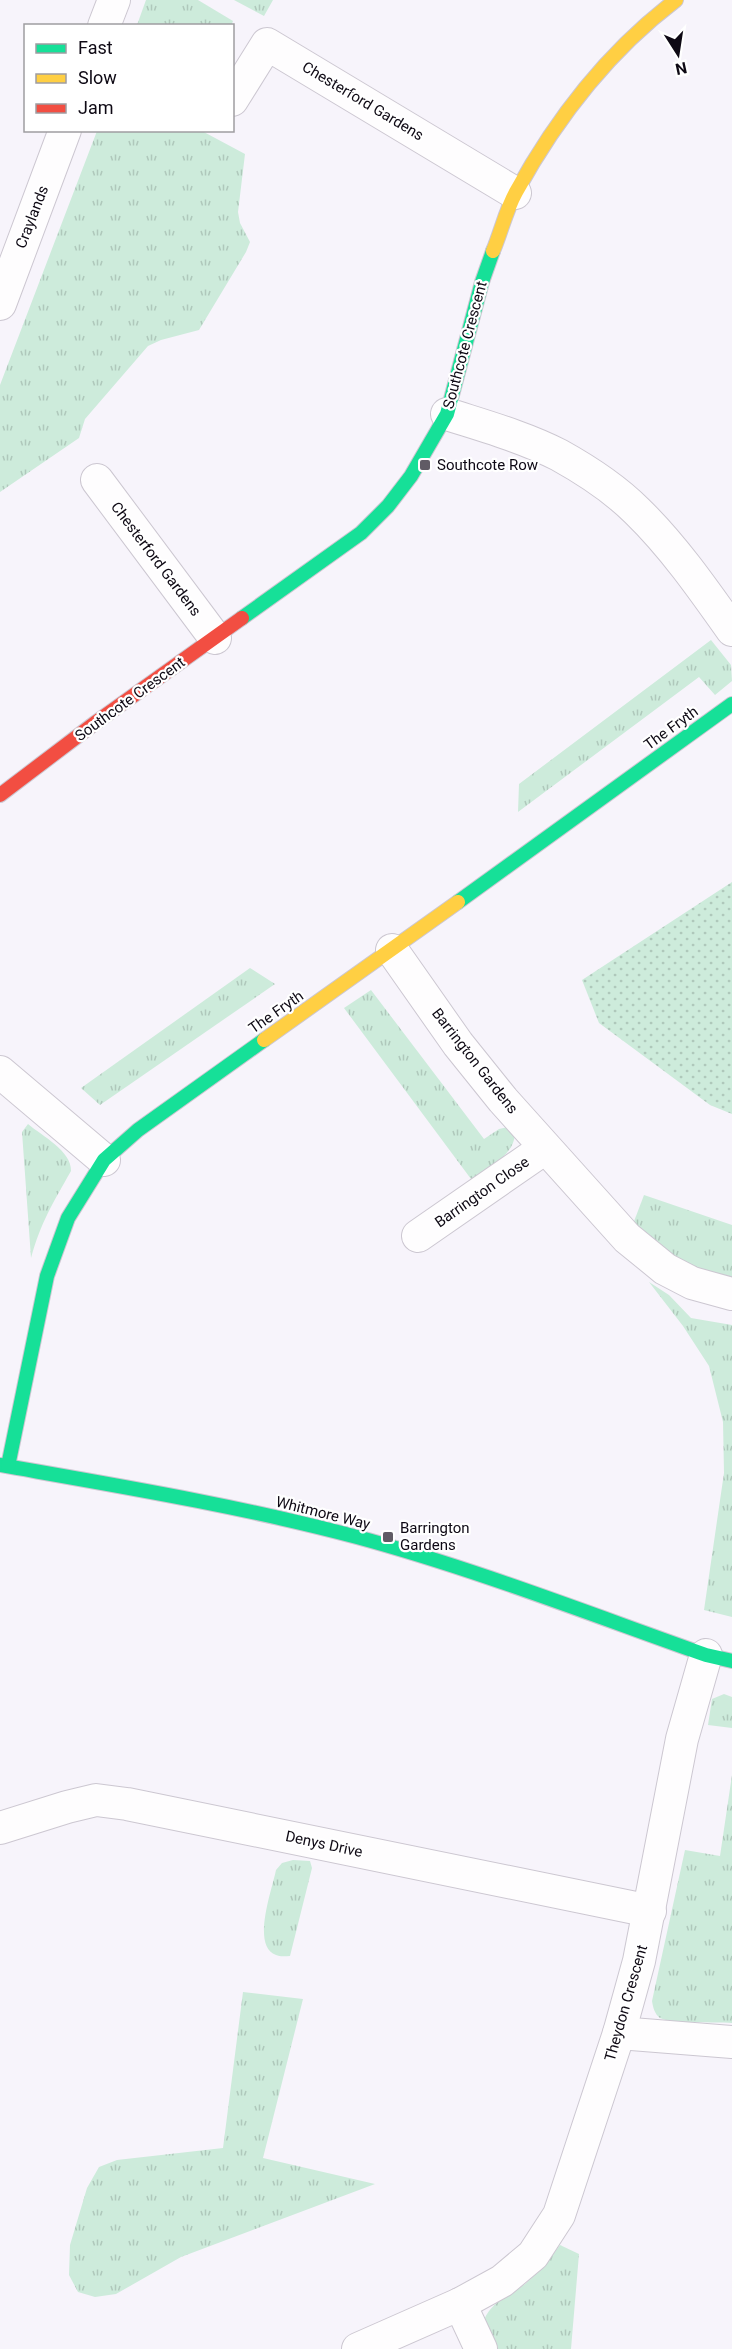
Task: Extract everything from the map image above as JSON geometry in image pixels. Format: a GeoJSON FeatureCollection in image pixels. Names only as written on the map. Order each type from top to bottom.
{"type":"FeatureCollection","features":[{"type":"Feature","properties":{"kind":"street"},"geometry":{"type":"LineString","coordinates":[[105,24],[114,0]]}},
{"type":"Feature","properties":{"kind":"street","name":"Southcote Crescent"},"geometry":{"type":"LineString","coordinates":[[0,795],[95,723],[361,533],[388,506],[411,476],[447,414],[482,282],[515,193],[564,117],[606,64],[647,22],[676,0]]}},
{"type":"Feature","properties":{"kind":"street","name":"Chesterford Gardens"},"geometry":{"type":"LineString","coordinates":[[234,97],[267,44],[515,193]]}},
{"type":"Feature","properties":{"kind":"street","name":"Craylands"},"geometry":{"type":"LineString","coordinates":[[0,304],[64,132]]}},
{"type":"Feature","properties":{"kind":"street"},"geometry":{"type":"LineString","coordinates":[[447,414],[515,436],[547,450],[600,481],[637,511],[667,544],[732,630]]}},
{"type":"Feature","properties":{"kind":"street","name":"Chesterford Gardens"},"geometry":{"type":"LineString","coordinates":[[97,480],[215,638]]}},
{"type":"Feature","properties":{"kind":"street","name":"The Fryth"},"geometry":{"type":"LineString","coordinates":[[4,1466],[47,1276],[68,1218],[104,1160],[176,1103],[732,704]]}},
{"type":"Feature","properties":{"kind":"street","name":"Barrington Gardens"},"geometry":{"type":"LineString","coordinates":[[392,950],[458,1044],[545,1148],[627,1238],[665,1269],[692,1283],[732,1294]]}},
{"type":"Feature","properties":{"kind":"street"},"geometry":{"type":"LineString","coordinates":[[0,1072],[104,1160]]}},
{"type":"Feature","properties":{"kind":"street","name":"Barrington Close"},"geometry":{"type":"LineString","coordinates":[[418,1236],[545,1148]]}},
{"type":"Feature","properties":{"kind":"street","name":"Whitmore Way"},"geometry":{"type":"LineString","coordinates":[[4,1466],[201,1501],[357,1537],[464,1570],[719,1658]]}},
{"type":"Feature","properties":{"kind":"street","name":"Theydon Crescent"},"geometry":{"type":"LineString","coordinates":[[358,2349],[460,2304],[502,2281],[533,2255],[559,2215],[619,2033],[639,1961],[682,1739],[719,1658]]}},
{"type":"Feature","properties":{"kind":"street","name":"Denys Drive"},"geometry":{"type":"LineString","coordinates":[[0,1828],[96,1800],[127,1804],[650,1911]]}},
{"type":"Feature","properties":{"kind":"street"},"geometry":{"type":"LineString","coordinates":[[619,2033],[732,2042]]}},
{"type":"Feature","properties":{"kind":"street"},"geometry":{"type":"LineString","coordinates":[[460,2304],[481,2349]]}},
{"type":"Feature","properties":{"kind":"green space"},"geometry":{"type":"Polygon","coordinates":[[[146,0],[198,0],[233,21],[232,24],[137,24],[146,0]]]}},
{"type":"Feature","properties":{"kind":"green space"},"geometry":{"type":"Polygon","coordinates":[[[234,0],[273,0],[264,16],[234,0]]]}},
{"type":"Feature","properties":{"kind":"green space"},"geometry":{"type":"Polygon","coordinates":[[[97,132],[204,132],[245,154],[238,212],[240,223],[250,242],[199,330],[161,340],[148,346],[85,419],[79,438],[0,492],[0,385],[97,132]]]}},
{"type":"Feature","properties":{"kind":"green space"},"geometry":{"type":"Polygon","coordinates":[[[711,640],[731,665],[732,681],[715,695],[699,677],[518,812],[519,784],[711,640]]]}},
{"type":"Feature","properties":{"kind":"green space"},"geometry":{"type":"Polygon","coordinates":[[[732,882],[732,1114],[710,1105],[599,1023],[582,980],[732,882]]]}},
{"type":"Feature","properties":{"kind":"green space"},"geometry":{"type":"Polygon","coordinates":[[[250,968],[275,984],[100,1105],[81,1088],[250,968]]]}},
{"type":"Feature","properties":{"kind":"green space"},"geometry":{"type":"Polygon","coordinates":[[[371,990],[484,1139],[499,1129],[508,1127],[515,1134],[510,1149],[505,1155],[471,1179],[344,1008],[371,990]]]}},
{"type":"Feature","properties":{"kind":"green space"},"geometry":{"type":"Polygon","coordinates":[[[28,1124],[62,1151],[67,1157],[71,1171],[43,1223],[31,1258],[22,1132],[28,1124]]]}},
{"type":"Feature","properties":{"kind":"green space"},"geometry":{"type":"Polygon","coordinates":[[[644,1195],[732,1225],[732,1282],[685,1267],[633,1224],[644,1195]]]}},
{"type":"Feature","properties":{"kind":"green space"},"geometry":{"type":"Polygon","coordinates":[[[649,1282],[669,1295],[691,1318],[732,1325],[732,1617],[704,1610],[724,1473],[723,1422],[709,1366],[683,1326],[649,1282]]]}},
{"type":"Feature","properties":{"kind":"green space"},"geometry":{"type":"Polygon","coordinates":[[[724,1694],[732,1697],[732,1728],[708,1725],[712,1699],[724,1694]]]}},
{"type":"Feature","properties":{"kind":"green space"},"geometry":{"type":"Polygon","coordinates":[[[732,1775],[732,2023],[666,2020],[657,2015],[652,2001],[685,1850],[720,1856],[732,1775]]]}},
{"type":"Feature","properties":{"kind":"green space"},"geometry":{"type":"Polygon","coordinates":[[[293,1860],[310,1861],[312,1868],[290,1956],[279,1956],[269,1950],[265,1941],[265,1917],[276,1870],[282,1863],[293,1860]]]}},
{"type":"Feature","properties":{"kind":"green space"},"geometry":{"type":"Polygon","coordinates":[[[243,1992],[303,1999],[263,2158],[375,2184],[181,2257],[116,2294],[95,2297],[78,2292],[69,2275],[70,2245],[87,2188],[99,2167],[117,2160],[223,2148],[243,1992]]]}},
{"type":"Feature","properties":{"kind":"green space"},"geometry":{"type":"Polygon","coordinates":[[[560,2245],[579,2254],[571,2349],[495,2349],[484,2320],[487,2313],[496,2303],[525,2284],[560,2245]]]}},
{"type":"Feature","properties":{"kind":"traffic: fast"},"geometry":{"type":"LineString","coordinates":[[242,618],[361,533],[388,506],[411,476],[447,414],[482,282],[493,251]]}},
{"type":"Feature","properties":{"kind":"traffic: fast"},"geometry":{"type":"LineString","coordinates":[[458,902],[732,704]]}},
{"type":"Feature","properties":{"kind":"traffic: fast"},"geometry":{"type":"LineString","coordinates":[[8,1466],[47,1276],[68,1218],[104,1160],[138,1130],[264,1040]]}},
{"type":"Feature","properties":{"kind":"traffic: fast"},"geometry":{"type":"LineString","coordinates":[[0,1465],[224,1506],[357,1537],[489,1578],[706,1655],[732,1661]]}},
{"type":"Feature","properties":{"kind":"traffic: slow"},"geometry":{"type":"LineString","coordinates":[[493,251],[516,192],[567,112],[607,63],[676,0]]}},
{"type":"Feature","properties":{"kind":"traffic: slow"},"geometry":{"type":"LineString","coordinates":[[264,1040],[458,902]]}},
{"type":"Feature","properties":{"kind":"traffic: jam"},"geometry":{"type":"LineString","coordinates":[[0,795],[95,723],[242,618]]}},
{"type":"Feature","properties":{"kind":"place","name":"Southcote Row"},"geometry":{"type":"Point","coordinates":[425,465]}},
{"type":"Feature","properties":{"kind":"place","name":"Barrington Gardens"},"geometry":{"type":"Point","coordinates":[388,1537]}}]}
